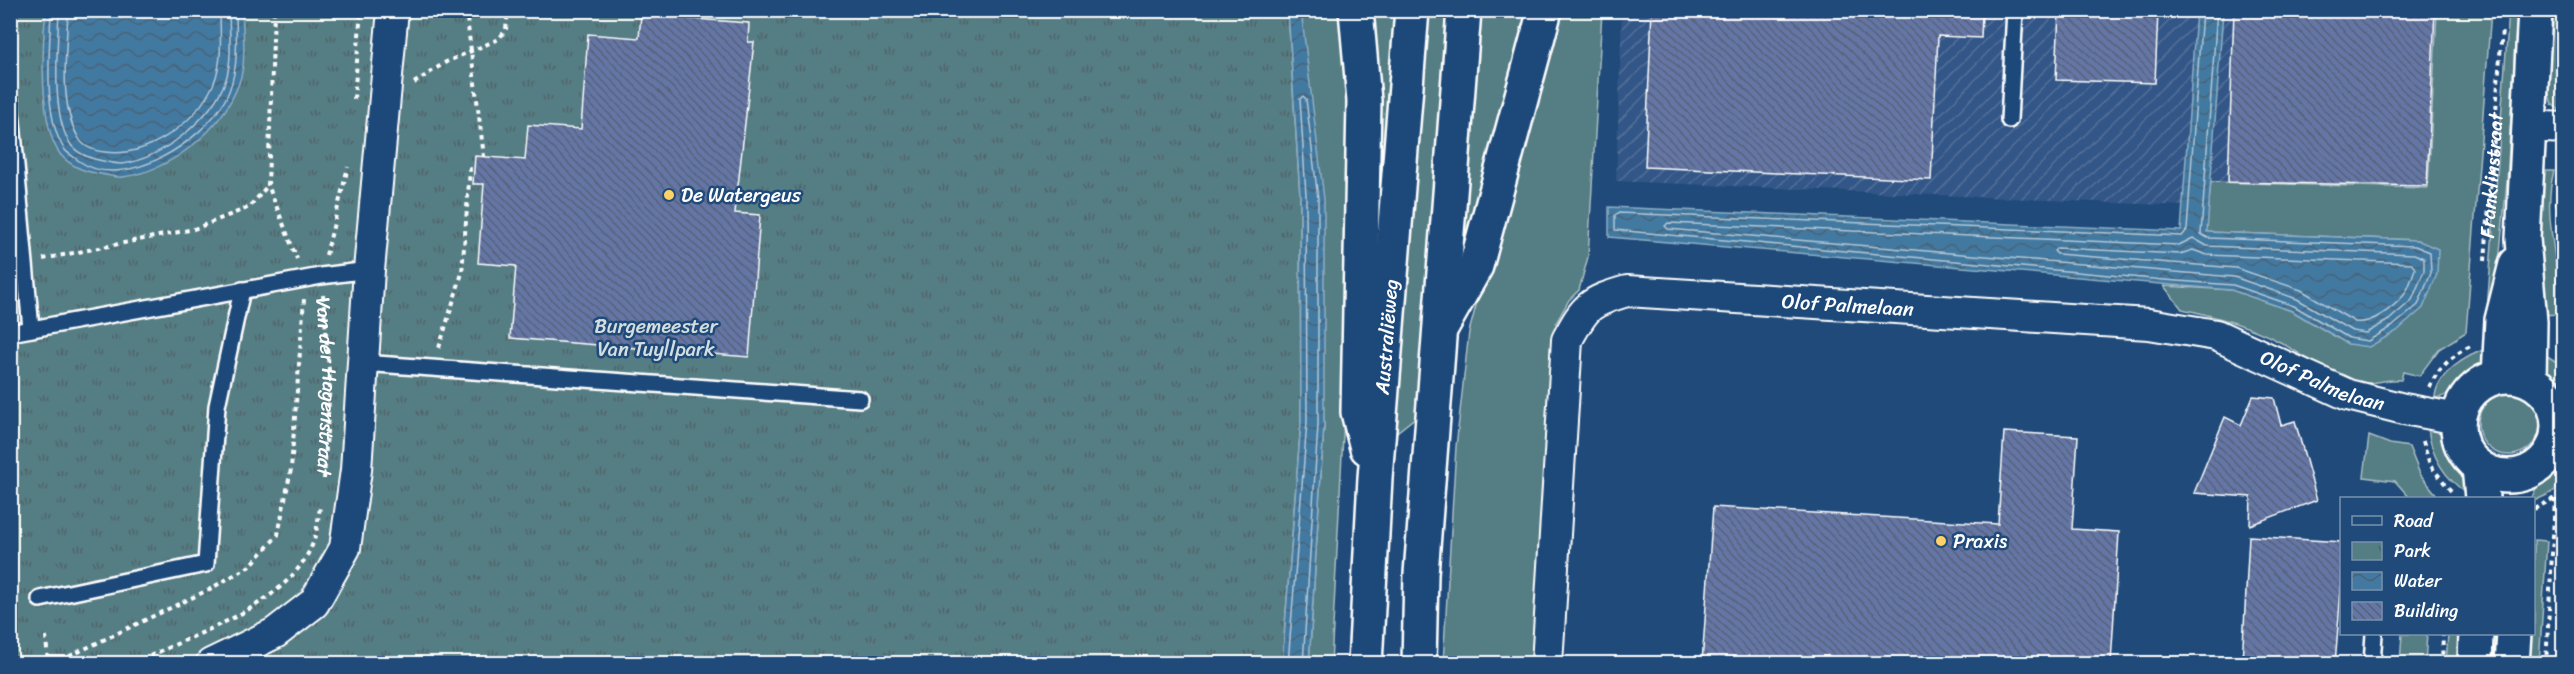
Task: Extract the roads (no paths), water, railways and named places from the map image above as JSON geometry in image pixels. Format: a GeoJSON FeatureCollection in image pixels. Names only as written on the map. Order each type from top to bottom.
{"type":"FeatureCollection","features":[{"type":"Feature","properties":{"kind":"main road"},"geometry":{"type":"LineString","coordinates":[[1356,10],[1364,101],[1358,412],[1375,477]]}},
{"type":"Feature","properties":{"kind":"main road","name":"Australiëweg"},"geometry":{"type":"LineString","coordinates":[[1365,663],[1375,477],[1412,10]]}},
{"type":"Feature","properties":{"kind":"main road"},"geometry":{"type":"LineString","coordinates":[[1419,663],[1421,574],[1464,10]]}},
{"type":"Feature","properties":{"kind":"main road"},"geometry":{"type":"LineString","coordinates":[[1438,332],[1476,266],[1545,10]]}},
{"type":"Feature","properties":{"kind":"main road","name":"Franklinstraat"},"geometry":{"type":"LineString","coordinates":[[2514,378],[2502,320],[2523,239],[2535,10]]}},
{"type":"Feature","properties":{"kind":"main road"},"geometry":{"type":"LineString","coordinates":[[2514,378],[2541,387],[2551,399],[2561,427],[2557,441],[2541,465],[2536,490],[2512,476],[2495,474],[2480,483],[2459,437],[2458,418],[2463,404],[2472,391],[2484,381],[2514,378]]}},
{"type":"Feature","properties":{"kind":"main road"},"geometry":{"type":"LineString","coordinates":[[2475,663],[2476,635]]}},
{"type":"Feature","properties":{"kind":"main road"},"geometry":{"type":"LineString","coordinates":[[2512,663],[2514,635]]}},
{"type":"Feature","properties":{"kind":"street","name":"Van der Hagenstraat"},"geometry":{"type":"LineString","coordinates":[[211,663],[275,633],[314,603],[345,549],[356,470],[369,270],[393,10]]}},
{"type":"Feature","properties":{"kind":"street"},"geometry":{"type":"LineString","coordinates":[[2528,126],[2564,128]]}},
{"type":"Feature","properties":{"kind":"street","name":"Olof Palmelaan"},"geometry":{"type":"LineString","coordinates":[[1547,663],[1567,340],[1581,314],[1596,300],[1627,291],[2149,324],[2216,334],[2348,395],[2404,409],[2458,418]]}},
{"type":"Feature","properties":{"kind":"lane"},"geometry":{"type":"LineString","coordinates":[[2009,120],[2015,10]]}},
{"type":"Feature","properties":{"kind":"lane"},"geometry":{"type":"LineString","coordinates":[[10,100],[31,328]]}},
{"type":"Feature","properties":{"kind":"lane"},"geometry":{"type":"LineString","coordinates":[[10,333],[321,276],[369,270]]}},
{"type":"Feature","properties":{"kind":"lane"},"geometry":{"type":"LineString","coordinates":[[40,599],[206,564],[217,406],[242,290]]}},
{"type":"Feature","properties":{"kind":"lane"},"geometry":{"type":"LineString","coordinates":[[363,363],[860,399]]}},
{"type":"Feature","properties":{"kind":"lane"},"geometry":{"type":"LineString","coordinates":[[2372,663],[2374,635]]}},
{"type":"Feature","properties":{"kind":"water"},"geometry":{"type":"Polygon","coordinates":[[[1301,10],[1324,199],[1324,425],[1309,663],[1282,664],[1301,422],[1300,195],[1288,11],[1301,10]]]}},
{"type":"Feature","properties":{"kind":"water"},"geometry":{"type":"Polygon","coordinates":[[[46,11],[242,11],[244,57],[239,83],[221,117],[208,132],[177,157],[141,173],[123,177],[84,170],[68,162],[60,154],[48,125],[43,64],[46,11]]]}},
{"type":"Feature","properties":{"kind":"water"},"geometry":{"type":"Polygon","coordinates":[[[2196,11],[2223,11],[2207,232],[2417,240],[2438,249],[2437,274],[2423,308],[2397,331],[2369,347],[2348,344],[2292,311],[2231,290],[1609,237],[1609,207],[2181,231],[2196,11]]]}},
{"type":"Feature","properties":{"kind":"place","name":"De Watergeus"},"geometry":{"type":"Point","coordinates":[669,195]}},
{"type":"Feature","properties":{"kind":"place","name":"Praxis"},"geometry":{"type":"Point","coordinates":[1941,541]}},
{"type":"Feature","properties":{"kind":"park label","name":"Burgemeester Van Tuyllpark"},"geometry":{"type":"Point","coordinates":[656,338]}}]}
